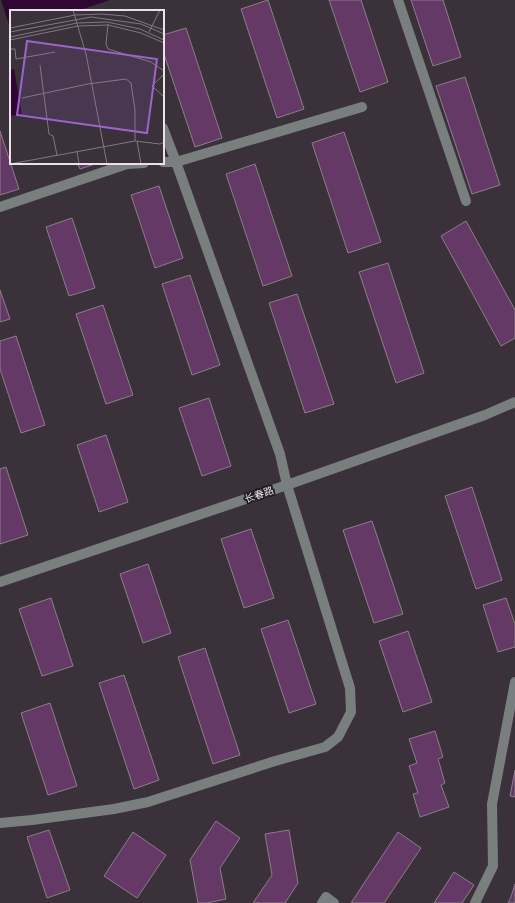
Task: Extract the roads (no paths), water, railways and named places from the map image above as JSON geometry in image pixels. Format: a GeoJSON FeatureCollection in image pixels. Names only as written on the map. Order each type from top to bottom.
{"type":"FeatureCollection","features":[{"type":"Feature","properties":{"kind":"street"},"geometry":{"type":"LineString","coordinates":[[398,0],[466,201]]}},
{"type":"Feature","properties":{"kind":"street"},"geometry":{"type":"LineString","coordinates":[[164,162],[176,162],[362,107]]}},
{"type":"Feature","properties":{"kind":"street"},"geometry":{"type":"LineString","coordinates":[[0,823],[114,809],[148,802],[275,761],[325,747],[338,737],[351,712],[350,688],[287,485],[280,454],[164,131]]}},
{"type":"Feature","properties":{"kind":"street"},"geometry":{"type":"LineString","coordinates":[[0,207],[127,164]]}},
{"type":"Feature","properties":{"kind":"street","name":"长春路"},"geometry":{"type":"LineString","coordinates":[[0,582],[287,485],[485,415],[515,402]]}},
{"type":"Feature","properties":{"kind":"street"},"geometry":{"type":"LineString","coordinates":[[476,903],[493,866],[492,804],[515,682]]}},
{"type":"Feature","properties":{"kind":"street"},"geometry":{"type":"LineString","coordinates":[[322,903],[326,897],[334,903]]}}]}
